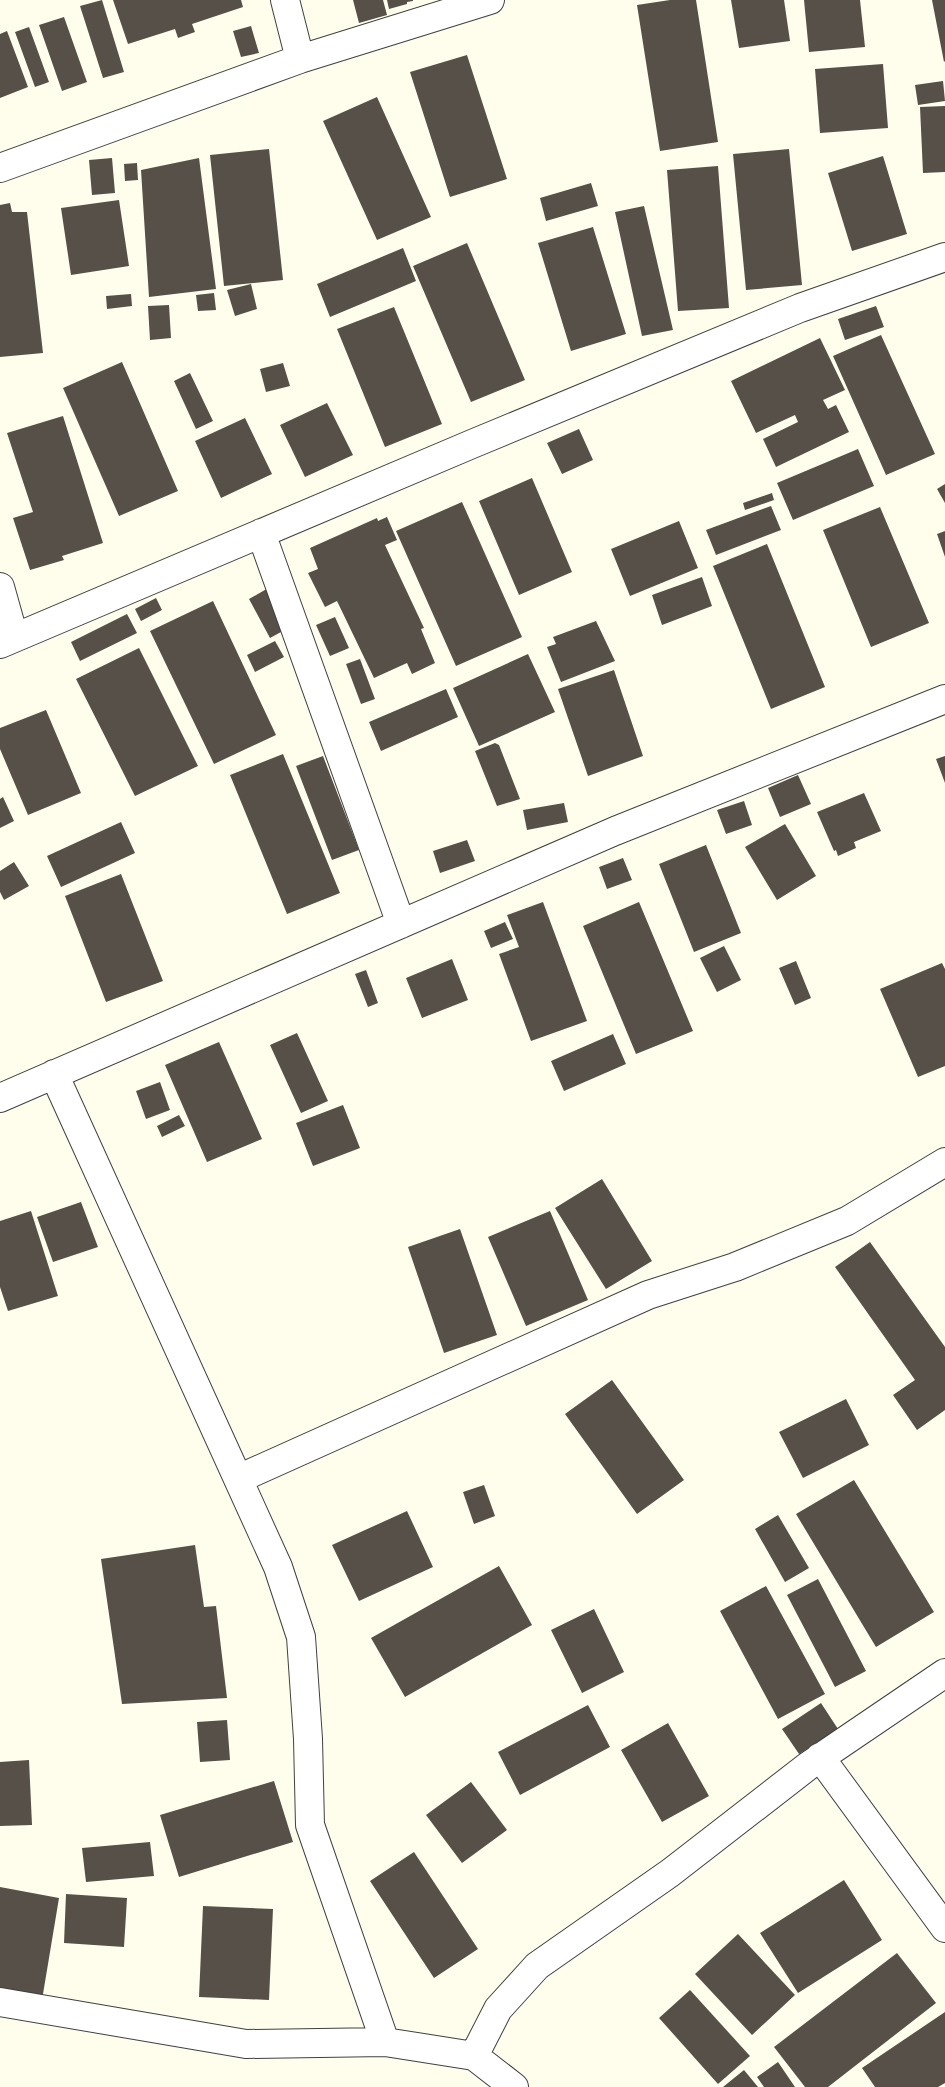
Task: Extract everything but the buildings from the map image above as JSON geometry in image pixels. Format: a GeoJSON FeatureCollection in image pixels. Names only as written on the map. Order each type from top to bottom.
{"type":"FeatureCollection","features":[{"type":"Feature","properties":{"kind":"street"},"geometry":{"type":"LineString","coordinates":[[285,0],[300,59]]}},
{"type":"Feature","properties":{"kind":"street"},"geometry":{"type":"LineString","coordinates":[[0,168],[300,59],[490,0]]}},
{"type":"Feature","properties":{"kind":"street"},"geometry":{"type":"LineString","coordinates":[[0,587],[7,641],[800,308],[945,257]]}},
{"type":"Feature","properties":{"kind":"street"},"geometry":{"type":"LineString","coordinates":[[261,533],[401,924]]}},
{"type":"Feature","properties":{"kind":"street"},"geometry":{"type":"LineString","coordinates":[[0,1098],[615,831],[945,699]]}},
{"type":"Feature","properties":{"kind":"street"},"geometry":{"type":"LineString","coordinates":[[54,1074],[278,1567],[301,1637],[308,1739],[310,1825],[385,2042]]}},
{"type":"Feature","properties":{"kind":"street"},"geometry":{"type":"LineString","coordinates":[[238,1478],[648,1294],[735,1267],[847,1221],[945,1162]]}},
{"type":"Feature","properties":{"kind":"street"},"geometry":{"type":"LineString","coordinates":[[474,2056],[498,2008],[536,1966],[670,1874],[820,1757],[945,1674]]}},
{"type":"Feature","properties":{"kind":"street"},"geometry":{"type":"LineString","coordinates":[[820,1757],[945,1928]]}},
{"type":"Feature","properties":{"kind":"street"},"geometry":{"type":"LineString","coordinates":[[0,2002],[246,2044],[385,2042],[474,2056],[514,2087]]}}]}
